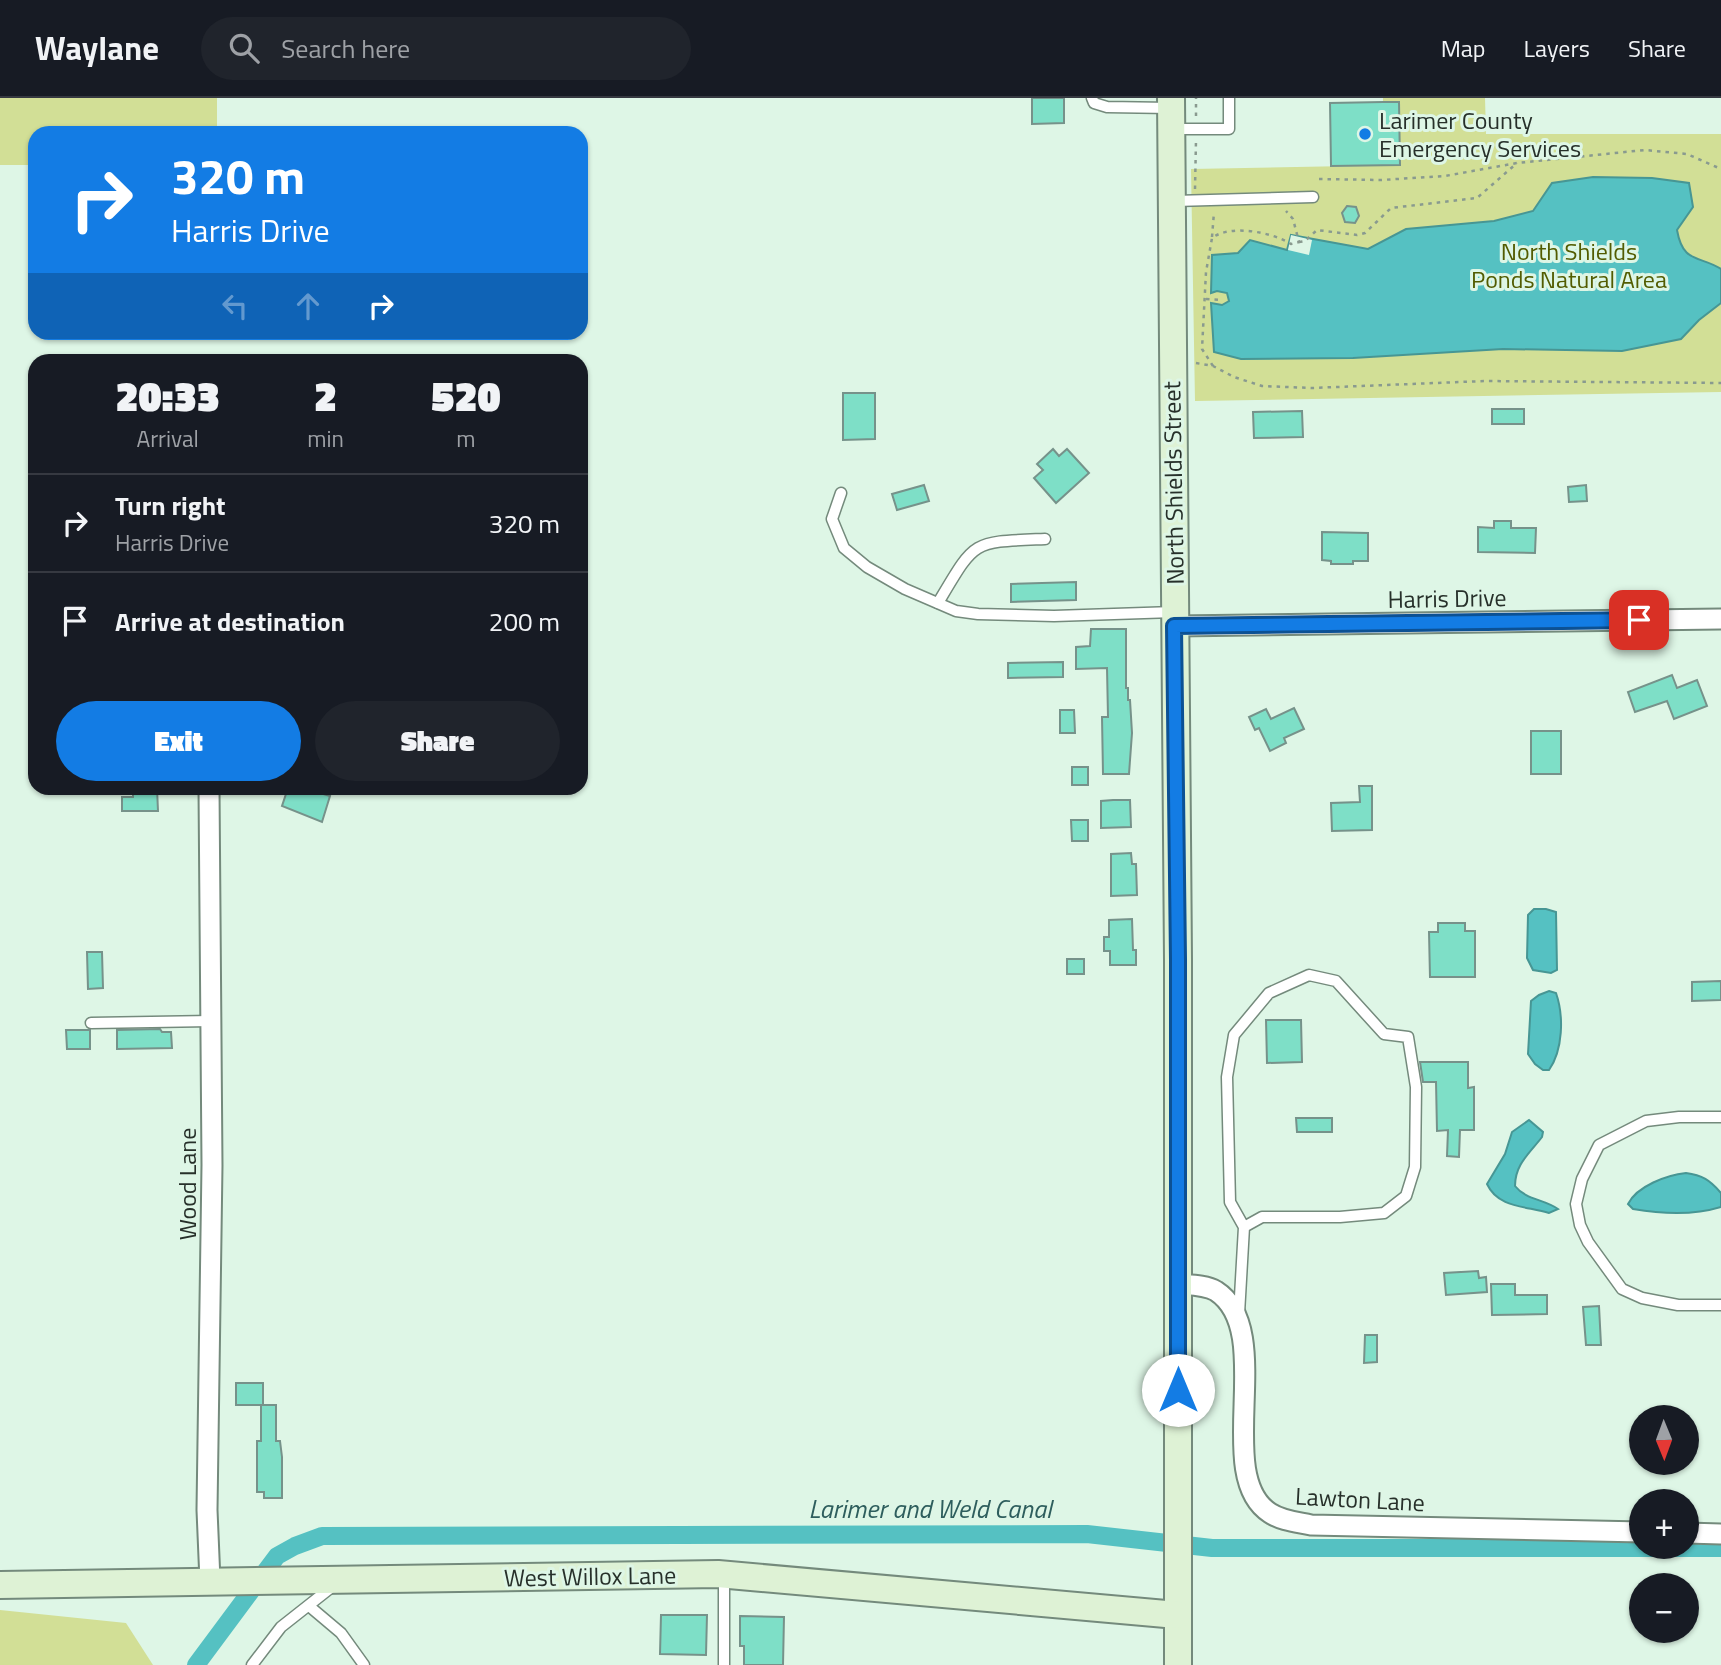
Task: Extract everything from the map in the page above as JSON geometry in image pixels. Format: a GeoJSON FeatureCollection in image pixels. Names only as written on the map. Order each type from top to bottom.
{"type":"FeatureCollection","features":[{"type":"Feature","properties":{"kind":"main road","name":"North Shields Street"},"geometry":{"type":"LineString","coordinates":[[1177,116],[1183,201],[1174,619],[1179,1284],[1178,1665]]}},
{"type":"Feature","properties":{"kind":"main road","name":"West Willox Lane"},"geometry":{"type":"LineString","coordinates":[[0,1585],[724,1574],[1177,1615]]}},
{"type":"Feature","properties":{"kind":"street","name":"Harris Drive"},"geometry":{"type":"LineString","coordinates":[[1174,619],[1721,620]]}},
{"type":"Feature","properties":{"kind":"street","name":"Wood Lane"},"geometry":{"type":"LineString","coordinates":[[209,795],[212,1165],[208,1510],[210,1581]]}},
{"type":"Feature","properties":{"kind":"street"},"geometry":{"type":"LineString","coordinates":[[1179,1284],[1213,1289],[1229,1302],[1239,1318]]}},
{"type":"Feature","properties":{"kind":"street","name":"Lawton Lane"},"geometry":{"type":"LineString","coordinates":[[1239,1318],[1243,1335],[1246,1470],[1255,1497],[1267,1511],[1285,1520],[1311,1525],[1629,1532]]}},
{"type":"Feature","properties":{"kind":"street"},"geometry":{"type":"LineString","coordinates":[[1699,1533],[1721,1534]]}},
{"type":"Feature","properties":{"kind":"lane"},"geometry":{"type":"LineString","coordinates":[[1092,98],[1094,103],[1107,107],[1177,116],[1229,129],[1229,98]]}},
{"type":"Feature","properties":{"kind":"lane"},"geometry":{"type":"LineString","coordinates":[[1183,201],[1313,197]]}},
{"type":"Feature","properties":{"kind":"lane"},"geometry":{"type":"LineString","coordinates":[[841,493],[832,519],[844,548],[867,567],[905,589],[956,611],[978,614],[1174,619]]}},
{"type":"Feature","properties":{"kind":"lane"},"geometry":{"type":"LineString","coordinates":[[939,603],[973,549],[994,541],[1045,539]]}},
{"type":"Feature","properties":{"kind":"lane"},"geometry":{"type":"LineString","coordinates":[[1239,1318],[1244,1227],[1230,1202],[1227,1077],[1234,1035],[1269,993],[1309,975],[1336,981],[1384,1034],[1408,1037],[1416,1087],[1415,1167],[1406,1196],[1384,1213],[1340,1217],[1262,1217],[1244,1227]]}},
{"type":"Feature","properties":{"kind":"lane"},"geometry":{"type":"LineString","coordinates":[[91,1023],[211,1021]]}},
{"type":"Feature","properties":{"kind":"lane"},"geometry":{"type":"LineString","coordinates":[[1721,1117],[1679,1116],[1646,1121],[1599,1145],[1582,1179],[1576,1204],[1580,1225],[1588,1242],[1622,1289],[1642,1298],[1678,1305],[1721,1305]]}},
{"type":"Feature","properties":{"kind":"lane"},"geometry":{"type":"LineString","coordinates":[[724,1574],[724,1665]]}},
{"type":"Feature","properties":{"kind":"lane"},"geometry":{"type":"LineString","coordinates":[[252,1665],[281,1627],[342,1580]]}},
{"type":"Feature","properties":{"kind":"lane"},"geometry":{"type":"LineString","coordinates":[[309,1605],[341,1633],[364,1665]]}},
{"type":"Feature","properties":{"kind":"path"},"geometry":{"type":"LineString","coordinates":[[1196,98],[1177,116],[1183,201],[1213,209],[1214,228],[1206,272],[1202,349],[1213,366]]}},
{"type":"Feature","properties":{"kind":"path"},"geometry":{"type":"LineString","coordinates":[[1319,179],[1381,180],[1446,176],[1517,163],[1645,150],[1687,154],[1721,169]]}},
{"type":"Feature","properties":{"kind":"path"},"geometry":{"type":"LineString","coordinates":[[1212,238],[1220,232],[1257,231],[1292,244],[1305,241],[1317,230],[1357,235],[1366,233],[1391,208],[1477,198],[1517,163]]}},
{"type":"Feature","properties":{"kind":"path"},"geometry":{"type":"LineString","coordinates":[[1285,210],[1293,219],[1299,242]]}},
{"type":"Feature","properties":{"kind":"path"},"geometry":{"type":"LineString","coordinates":[[1206,299],[1222,300]]}},
{"type":"Feature","properties":{"kind":"path"},"geometry":{"type":"LineString","coordinates":[[1196,363],[1213,366],[1234,377],[1262,386],[1485,381],[1721,383]]}},
{"type":"Feature","properties":{"kind":"green space"},"geometry":{"type":"Polygon","coordinates":[[[0,98],[217,98],[217,126],[28,126],[28,165],[0,165],[0,98]]]}},
{"type":"Feature","properties":{"kind":"green space","name":"North Shields Ponds Natural Area"},"geometry":{"type":"Polygon","coordinates":[[[1383,98],[1485,98],[1486,134],[1721,134],[1721,392],[1195,401],[1191,169],[1400,165],[1399,102],[1383,102],[1383,98]]]}},
{"type":"Feature","properties":{"kind":"green space"},"geometry":{"type":"Polygon","coordinates":[[[0,1610],[126,1623],[153,1665],[0,1665],[0,1610]]]}},
{"type":"Feature","properties":{"kind":"water"},"geometry":{"type":"Polygon","coordinates":[[[1593,177],[1652,178],[1689,183],[1693,207],[1677,230],[1688,254],[1721,269],[1721,303],[1681,339],[1622,351],[1503,349],[1353,358],[1241,359],[1214,352],[1211,303],[1222,305],[1229,301],[1227,293],[1211,293],[1212,255],[1238,253],[1250,240],[1287,250],[1291,235],[1368,249],[1406,229],[1494,221],[1533,211],[1552,183],[1593,177]]]}},
{"type":"Feature","properties":{"kind":"water"},"geometry":{"type":"Polygon","coordinates":[[[1534,909],[1556,912],[1557,970],[1551,973],[1533,970],[1527,958],[1528,915],[1534,909]]]}},
{"type":"Feature","properties":{"kind":"water"},"geometry":{"type":"Polygon","coordinates":[[[1549,991],[1556,993],[1559,1002],[1561,1033],[1554,1062],[1549,1070],[1543,1070],[1528,1054],[1531,1001],[1549,991]]]}},
{"type":"Feature","properties":{"kind":"water"},"geometry":{"type":"Polygon","coordinates":[[[1529,1120],[1543,1132],[1542,1137],[1520,1165],[1515,1186],[1524,1194],[1558,1209],[1549,1213],[1505,1202],[1492,1192],[1487,1184],[1505,1154],[1512,1132],[1529,1120]]]}},
{"type":"Feature","properties":{"kind":"water"},"geometry":{"type":"Polygon","coordinates":[[[1686,1173],[1701,1177],[1713,1185],[1721,1193],[1721,1207],[1699,1212],[1666,1213],[1633,1209],[1628,1204],[1638,1192],[1653,1182],[1686,1173]]]}},
{"type":"Feature","properties":{"kind":"pier"},"geometry":{"type":"Polygon","coordinates":[[[1291,235],[1312,240],[1309,255],[1288,250],[1291,235]]]}},
{"type":"Feature","properties":{"kind":"building"},"geometry":{"type":"Polygon","coordinates":[[[1032,98],[1064,98],[1064,123],[1032,124],[1032,98]]]}},
{"type":"Feature","properties":{"kind":"building","name":"Larimer County Emergency Services"},"geometry":{"type":"Polygon","coordinates":[[[1399,102],[1400,165],[1331,166],[1330,103],[1399,102]]]}},
{"type":"Feature","properties":{"kind":"building"},"geometry":{"type":"Polygon","coordinates":[[[1347,206],[1356,207],[1359,216],[1355,223],[1345,222],[1342,213],[1347,206]]]}},
{"type":"Feature","properties":{"kind":"building"},"geometry":{"type":"Polygon","coordinates":[[[843,393],[875,393],[875,439],[843,440],[843,393]]]}},
{"type":"Feature","properties":{"kind":"building"},"geometry":{"type":"Polygon","coordinates":[[[1492,409],[1524,409],[1524,424],[1492,424],[1492,409]]]}},
{"type":"Feature","properties":{"kind":"building"},"geometry":{"type":"Polygon","coordinates":[[[1302,411],[1303,437],[1254,438],[1253,412],[1302,411]]]}},
{"type":"Feature","properties":{"kind":"building"},"geometry":{"type":"Polygon","coordinates":[[[1053,449],[1059,456],[1067,449],[1089,473],[1056,503],[1034,478],[1043,470],[1037,464],[1053,449]]]}},
{"type":"Feature","properties":{"kind":"building"},"geometry":{"type":"Polygon","coordinates":[[[924,485],[929,501],[897,510],[892,494],[924,485]]]}},
{"type":"Feature","properties":{"kind":"building"},"geometry":{"type":"Polygon","coordinates":[[[1586,485],[1587,501],[1569,502],[1568,487],[1586,485]]]}},
{"type":"Feature","properties":{"kind":"building"},"geometry":{"type":"Polygon","coordinates":[[[1494,521],[1511,521],[1511,528],[1536,528],[1535,553],[1478,552],[1478,527],[1494,528],[1494,521]]]}},
{"type":"Feature","properties":{"kind":"building"},"geometry":{"type":"Polygon","coordinates":[[[1322,532],[1368,533],[1368,561],[1331,564],[1331,561],[1322,560],[1322,532]]]}},
{"type":"Feature","properties":{"kind":"building"},"geometry":{"type":"Polygon","coordinates":[[[1076,582],[1076,600],[1011,602],[1011,584],[1076,582]]]}},
{"type":"Feature","properties":{"kind":"building"},"geometry":{"type":"Polygon","coordinates":[[[1091,629],[1126,629],[1126,688],[1130,700],[1132,733],[1129,774],[1103,774],[1102,717],[1108,717],[1107,668],[1076,669],[1076,647],[1090,646],[1091,629]]]}},
{"type":"Feature","properties":{"kind":"building"},"geometry":{"type":"Polygon","coordinates":[[[1063,662],[1063,677],[1008,678],[1008,663],[1063,662]]]}},
{"type":"Feature","properties":{"kind":"building"},"geometry":{"type":"Polygon","coordinates":[[[1672,675],[1677,688],[1697,680],[1707,706],[1674,719],[1667,701],[1635,712],[1628,692],[1672,675]]]}},
{"type":"Feature","properties":{"kind":"building"},"geometry":{"type":"Polygon","coordinates":[[[1294,708],[1304,729],[1284,738],[1286,743],[1270,751],[1259,728],[1255,730],[1249,717],[1266,709],[1271,719],[1294,708]]]}},
{"type":"Feature","properties":{"kind":"building"},"geometry":{"type":"Polygon","coordinates":[[[1060,710],[1074,710],[1075,733],[1060,733],[1060,710]]]}},
{"type":"Feature","properties":{"kind":"building"},"geometry":{"type":"Polygon","coordinates":[[[1531,731],[1561,731],[1561,774],[1531,774],[1531,731]]]}},
{"type":"Feature","properties":{"kind":"building"},"geometry":{"type":"Polygon","coordinates":[[[1072,767],[1088,767],[1088,785],[1072,785],[1072,767]]]}},
{"type":"Feature","properties":{"kind":"building"},"geometry":{"type":"Polygon","coordinates":[[[1359,786],[1372,786],[1372,830],[1332,831],[1331,803],[1360,802],[1359,786]]]}},
{"type":"Feature","properties":{"kind":"building"},"geometry":{"type":"Polygon","coordinates":[[[157,795],[158,811],[122,811],[122,797],[157,795]]]}},
{"type":"Feature","properties":{"kind":"building"},"geometry":{"type":"Polygon","coordinates":[[[286,795],[330,796],[322,822],[282,806],[286,795]]]}},
{"type":"Feature","properties":{"kind":"building"},"geometry":{"type":"Polygon","coordinates":[[[1130,800],[1131,827],[1101,828],[1101,801],[1130,800]]]}},
{"type":"Feature","properties":{"kind":"building"},"geometry":{"type":"Polygon","coordinates":[[[1071,820],[1088,820],[1088,841],[1072,841],[1071,820]]]}},
{"type":"Feature","properties":{"kind":"building"},"geometry":{"type":"Polygon","coordinates":[[[1131,853],[1132,864],[1136,864],[1137,895],[1111,896],[1111,854],[1131,853]]]}},
{"type":"Feature","properties":{"kind":"building"},"geometry":{"type":"Polygon","coordinates":[[[1132,919],[1136,965],[1110,965],[1110,951],[1104,951],[1104,937],[1109,937],[1109,920],[1132,919]]]}},
{"type":"Feature","properties":{"kind":"building"},"geometry":{"type":"Polygon","coordinates":[[[1438,923],[1465,923],[1465,931],[1475,931],[1475,977],[1430,977],[1429,932],[1438,932],[1438,923]]]}},
{"type":"Feature","properties":{"kind":"building"},"geometry":{"type":"Polygon","coordinates":[[[87,952],[102,952],[103,988],[88,989],[87,952]]]}},
{"type":"Feature","properties":{"kind":"building"},"geometry":{"type":"Polygon","coordinates":[[[1067,959],[1084,959],[1084,974],[1067,974],[1067,959]]]}},
{"type":"Feature","properties":{"kind":"building"},"geometry":{"type":"Polygon","coordinates":[[[1721,981],[1721,1000],[1692,1001],[1692,982],[1721,981]]]}},
{"type":"Feature","properties":{"kind":"building"},"geometry":{"type":"Polygon","coordinates":[[[1266,1020],[1301,1020],[1302,1062],[1267,1063],[1266,1020]]]}},
{"type":"Feature","properties":{"kind":"building"},"geometry":{"type":"Polygon","coordinates":[[[160,1029],[162,1032],[171,1032],[172,1048],[117,1049],[117,1030],[160,1029]]]}},
{"type":"Feature","properties":{"kind":"building"},"geometry":{"type":"Polygon","coordinates":[[[66,1030],[90,1030],[90,1049],[67,1049],[66,1030]]]}},
{"type":"Feature","properties":{"kind":"building"},"geometry":{"type":"Polygon","coordinates":[[[1420,1062],[1468,1062],[1468,1088],[1474,1087],[1474,1130],[1460,1130],[1459,1157],[1447,1156],[1448,1130],[1437,1131],[1436,1082],[1423,1082],[1420,1062]]]}},
{"type":"Feature","properties":{"kind":"building"},"geometry":{"type":"Polygon","coordinates":[[[1296,1118],[1332,1118],[1332,1132],[1297,1132],[1296,1118]]]}},
{"type":"Feature","properties":{"kind":"building"},"geometry":{"type":"Polygon","coordinates":[[[1478,1271],[1479,1278],[1486,1277],[1487,1292],[1446,1295],[1444,1273],[1478,1271]]]}},
{"type":"Feature","properties":{"kind":"building"},"geometry":{"type":"Polygon","coordinates":[[[1491,1284],[1515,1284],[1515,1295],[1547,1295],[1547,1314],[1492,1315],[1491,1284]]]}},
{"type":"Feature","properties":{"kind":"building"},"geometry":{"type":"Polygon","coordinates":[[[1599,1306],[1601,1345],[1586,1345],[1583,1307],[1599,1306]]]}},
{"type":"Feature","properties":{"kind":"building"},"geometry":{"type":"Polygon","coordinates":[[[1365,1335],[1377,1335],[1377,1362],[1364,1363],[1365,1335]]]}},
{"type":"Feature","properties":{"kind":"building"},"geometry":{"type":"Polygon","coordinates":[[[236,1383],[263,1383],[263,1405],[276,1405],[276,1441],[280,1441],[282,1457],[282,1498],[264,1498],[264,1492],[257,1492],[257,1441],[261,1441],[261,1405],[236,1405],[236,1383]]]}},
{"type":"Feature","properties":{"kind":"building"},"geometry":{"type":"Polygon","coordinates":[[[661,1615],[707,1615],[706,1655],[660,1654],[661,1615]]]}},
{"type":"Feature","properties":{"kind":"building"},"geometry":{"type":"Polygon","coordinates":[[[740,1616],[784,1617],[783,1665],[744,1665],[744,1646],[740,1646],[740,1616]]]}},
{"type":"Feature","properties":{"kind":"waterway","name":"Larimer and Weld Canal"},"geometry":{"type":"LineString","coordinates":[[196,1665],[277,1556],[322,1536],[1087,1534],[1212,1548],[1721,1548]]}},
{"type":"Feature","properties":{"kind":"place","name":"Larimer County Emergency Services"},"geometry":{"type":"Point","coordinates":[1365,134]}},
{"type":"Feature","properties":{"kind":"route"},"geometry":{"type":"LineString","coordinates":[[1178,1390],[1178,959],[1174,626],[1639,620]]}}]}
